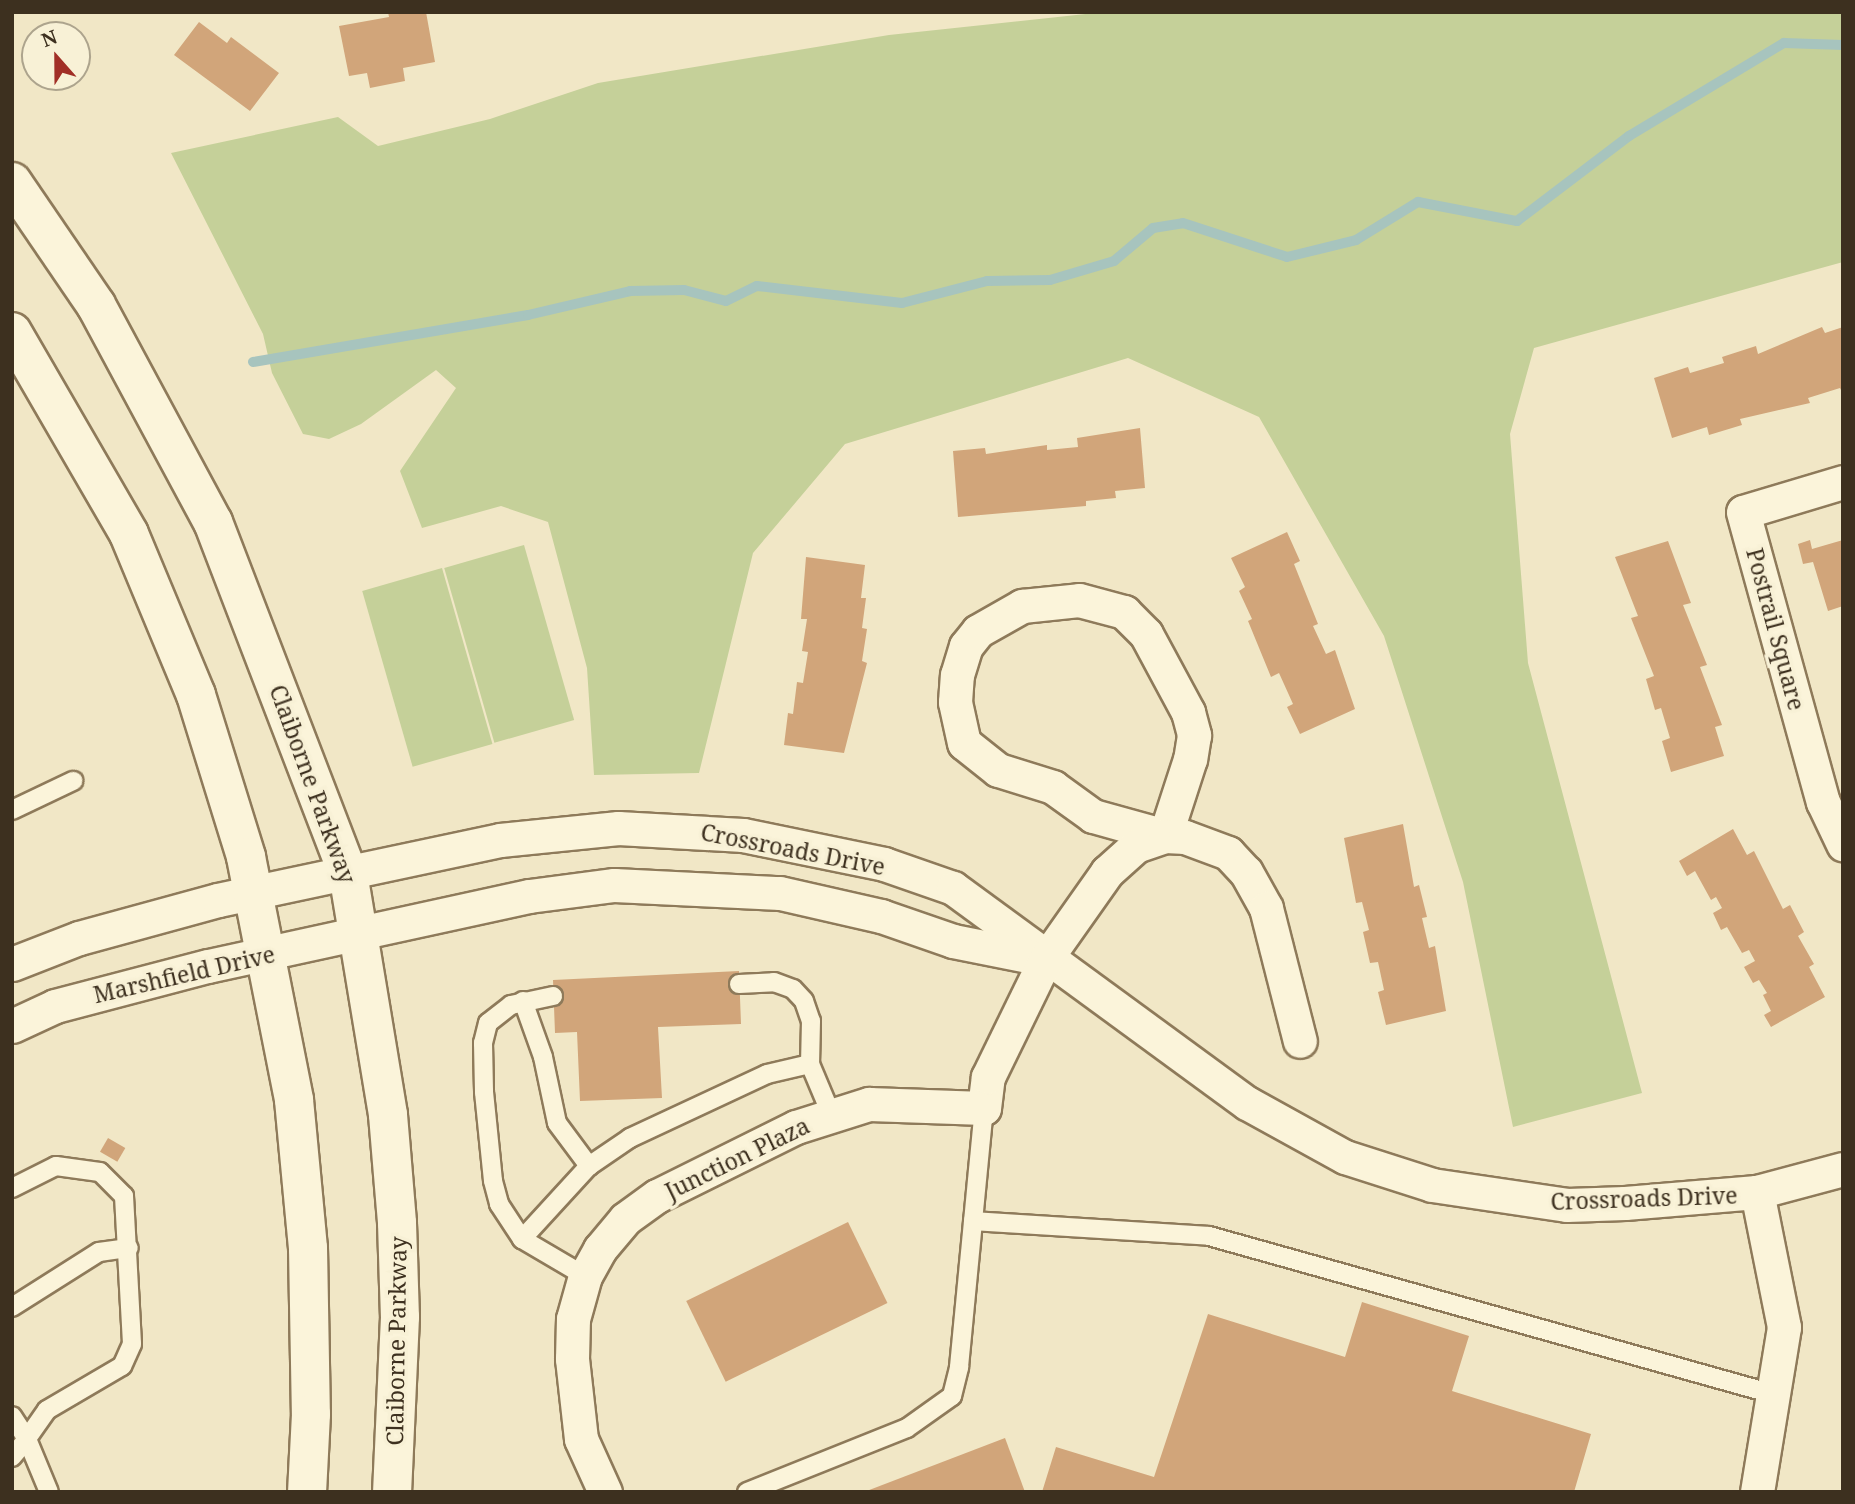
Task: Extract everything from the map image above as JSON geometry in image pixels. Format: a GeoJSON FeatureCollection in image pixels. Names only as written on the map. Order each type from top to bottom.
{"type":"FeatureCollection","features":[{"type":"Feature","properties":{"kind":"main road","name":"Claiborne Parkway"},"geometry":{"type":"LineString","coordinates":[[12,182],[96,305],[213,522],[348,873],[388,1115],[397,1223],[400,1317],[392,1492]]}},
{"type":"Feature","properties":{"kind":"main road"},"geometry":{"type":"LineString","coordinates":[[12,332],[129,534],[196,695],[253,893],[294,1100],[308,1248],[311,1414],[307,1492]]}},
{"type":"Feature","properties":{"kind":"street","name":"Postrail Square"},"geometry":{"type":"LineString","coordinates":[[1843,482],[1744,512],[1823,802],[1843,844]]}},
{"type":"Feature","properties":{"kind":"street"},"geometry":{"type":"LineString","coordinates":[[1165,836],[1194,735],[1188,712],[1146,634],[1124,612],[1095,601],[1022,606],[988,621],[966,646],[957,675],[955,702],[964,743],[998,770],[1054,787],[1093,816],[1165,836],[1206,842],[1228,853],[1258,889],[1300,1041]]}},
{"type":"Feature","properties":{"kind":"street","name":"Crossroads Drive"},"geometry":{"type":"LineString","coordinates":[[348,873],[500,840],[618,828],[743,835],[884,864],[953,888],[1045,960],[1143,1023],[1247,1103],[1345,1157],[1432,1185],[1567,1205],[1694,1200],[1757,1192],[1843,1170]]}},
{"type":"Feature","properties":{"kind":"street"},"geometry":{"type":"LineString","coordinates":[[984,1108],[988,1077],[1045,960],[1107,872],[1136,846],[1165,836]]}},
{"type":"Feature","properties":{"kind":"street"},"geometry":{"type":"LineString","coordinates":[[12,964],[79,938],[253,893],[348,873]]}},
{"type":"Feature","properties":{"kind":"street","name":"Crossroads Drive"},"geometry":{"type":"LineString","coordinates":[[359,935],[529,895],[614,885],[697,886],[780,893],[881,916],[953,941],[1045,960]]}},
{"type":"Feature","properties":{"kind":"street","name":"Marshfield Drive"},"geometry":{"type":"LineString","coordinates":[[12,1026],[55,1006],[131,984],[359,935]]}},
{"type":"Feature","properties":{"kind":"street","name":"Junction Plaza"},"geometry":{"type":"LineString","coordinates":[[605,1492],[581,1439],[572,1359],[573,1320],[584,1276],[625,1219],[657,1196],[831,1114],[869,1104],[984,1108]]}},
{"type":"Feature","properties":{"kind":"street"},"geometry":{"type":"LineString","coordinates":[[1757,1192],[1784,1327],[1757,1492]]}},
{"type":"Feature","properties":{"kind":"lane"},"geometry":{"type":"LineString","coordinates":[[12,810],[73,781]]}},
{"type":"Feature","properties":{"kind":"lane"},"geometry":{"type":"LineString","coordinates":[[739,984],[774,982],[793,989],[804,1001],[811,1021],[810,1064],[831,1114]]}},
{"type":"Feature","properties":{"kind":"lane"},"geometry":{"type":"LineString","coordinates":[[553,996],[523,1001],[500,1009],[488,1023],[483,1043],[493,1181],[499,1204],[522,1239],[584,1276]]}},
{"type":"Feature","properties":{"kind":"lane"},"geometry":{"type":"LineString","coordinates":[[523,1001],[543,1057],[556,1124],[589,1166]]}},
{"type":"Feature","properties":{"kind":"lane"},"geometry":{"type":"LineString","coordinates":[[522,1239],[589,1166],[630,1138],[767,1074],[810,1064]]}},
{"type":"Feature","properties":{"kind":"lane"},"geometry":{"type":"LineString","coordinates":[[747,1492],[908,1428],[952,1396],[959,1367],[984,1108]]}},
{"type":"Feature","properties":{"kind":"lane"},"geometry":{"type":"LineString","coordinates":[[12,1188],[56,1166],[100,1172],[124,1196],[129,1248],[132,1344],[122,1366],[47,1410],[12,1457]]}},
{"type":"Feature","properties":{"kind":"lane"},"geometry":{"type":"LineString","coordinates":[[973,1221],[1209,1236],[1773,1394]]}},
{"type":"Feature","properties":{"kind":"lane"},"geometry":{"type":"LineString","coordinates":[[12,1307],[99,1252],[129,1248]]}},
{"type":"Feature","properties":{"kind":"lane"},"geometry":{"type":"LineString","coordinates":[[12,1416],[27,1438],[49,1492]]}},
{"type":"Feature","properties":{"kind":"green space"},"geometry":{"type":"Polygon","coordinates":[[[1104,12],[1843,12],[1843,262],[1534,348],[1510,434],[1528,663],[1642,1093],[1513,1127],[1463,882],[1384,636],[1259,417],[1128,358],[845,444],[753,553],[699,773],[594,775],[587,668],[548,522],[501,506],[422,528],[400,471],[456,388],[436,370],[361,424],[329,439],[303,434],[272,373],[263,334],[171,153],[338,117],[378,146],[490,119],[598,83],[889,35],[1104,12]]]}},
{"type":"Feature","properties":{"kind":"green space"},"geometry":{"type":"Polygon","coordinates":[[[524,545],[574,720],[494,743],[444,568],[524,545]]]}},
{"type":"Feature","properties":{"kind":"green space"},"geometry":{"type":"Polygon","coordinates":[[[442,568],[492,744],[413,767],[362,591],[442,568]]]}},
{"type":"Feature","properties":{"kind":"building"},"geometry":{"type":"Polygon","coordinates":[[[388,12],[426,12],[435,62],[403,68],[405,81],[370,88],[367,73],[349,76],[339,26],[389,17],[388,12]]]}},
{"type":"Feature","properties":{"kind":"building"},"geometry":{"type":"Polygon","coordinates":[[[199,22],[227,43],[231,37],[279,73],[250,111],[174,55],[199,22]]]}},
{"type":"Feature","properties":{"kind":"building"},"geometry":{"type":"Polygon","coordinates":[[[1822,327],[1825,333],[1843,327],[1843,394],[1840,388],[1808,398],[1810,403],[1740,419],[1742,425],[1709,435],[1707,427],[1672,438],[1654,378],[1688,367],[1690,373],[1724,363],[1722,357],[1756,346],[1758,354],[1822,327]]]}},
{"type":"Feature","properties":{"kind":"building"},"geometry":{"type":"Polygon","coordinates":[[[1140,428],[1145,488],[1115,491],[1116,498],[1086,501],[1086,506],[958,517],[953,451],[985,448],[986,454],[1047,445],[1047,450],[1078,447],[1077,438],[1140,428]]]}},
{"type":"Feature","properties":{"kind":"building"},"geometry":{"type":"Polygon","coordinates":[[[1287,532],[1300,561],[1294,564],[1318,624],[1313,626],[1326,654],[1335,650],[1355,709],[1300,734],[1287,707],[1293,704],[1279,673],[1271,677],[1248,621],[1252,619],[1239,591],[1245,587],[1231,558],[1287,532]]]}},
{"type":"Feature","properties":{"kind":"building"},"geometry":{"type":"Polygon","coordinates":[[[1810,540],[1812,549],[1843,540],[1843,606],[1828,611],[1813,562],[1803,564],[1798,544],[1810,540]]]}},
{"type":"Feature","properties":{"kind":"building"},"geometry":{"type":"Polygon","coordinates":[[[1668,541],[1691,603],[1683,605],[1707,665],[1700,667],[1722,725],[1715,727],[1724,756],[1671,772],[1662,741],[1670,738],[1661,708],[1655,710],[1646,679],[1654,676],[1631,618],[1638,616],[1615,557],[1668,541]]]}},
{"type":"Feature","properties":{"kind":"building"},"geometry":{"type":"Polygon","coordinates":[[[806,557],[865,565],[861,598],[866,598],[862,628],[867,629],[862,661],[867,663],[844,753],[784,745],[788,713],[793,714],[797,682],[803,683],[808,652],[802,651],[807,619],[801,619],[806,557]]]}},
{"type":"Feature","properties":{"kind":"building"},"geometry":{"type":"Polygon","coordinates":[[[1403,824],[1414,887],[1419,885],[1427,917],[1422,918],[1429,948],[1435,946],[1446,1011],[1386,1025],[1378,992],[1384,990],[1378,962],[1370,963],[1363,932],[1369,930],[1362,902],[1356,903],[1344,838],[1403,824]]]}},
{"type":"Feature","properties":{"kind":"building"},"geometry":{"type":"Polygon","coordinates":[[[1733,829],[1747,855],[1754,851],[1783,909],[1790,905],[1804,932],[1798,936],[1814,964],[1809,967],[1825,997],[1771,1027],[1764,1015],[1771,1011],[1763,995],[1767,993],[1759,980],[1753,983],[1744,967],[1755,961],[1749,950],[1742,953],[1727,927],[1721,930],[1713,913],[1722,908],[1716,897],[1711,900],[1695,871],[1687,876],[1679,861],[1733,829]]]}},
{"type":"Feature","properties":{"kind":"building"},"geometry":{"type":"Polygon","coordinates":[[[739,971],[741,1024],[658,1027],[662,1098],[580,1101],[577,1032],[555,1033],[553,980],[739,971]]]}},
{"type":"Feature","properties":{"kind":"building"},"geometry":{"type":"Polygon","coordinates":[[[108,1138],[125,1148],[117,1162],[100,1152],[108,1138]]]}},
{"type":"Feature","properties":{"kind":"building"},"geometry":{"type":"Polygon","coordinates":[[[848,1222],[887,1303],[726,1382],[686,1301],[848,1222]]]}},
{"type":"Feature","properties":{"kind":"building"},"geometry":{"type":"Polygon","coordinates":[[[1362,1302],[1469,1336],[1452,1391],[1591,1434],[1574,1492],[1042,1492],[1056,1447],[1154,1477],[1208,1314],[1345,1357],[1362,1302]]]}},
{"type":"Feature","properties":{"kind":"building"},"geometry":{"type":"Polygon","coordinates":[[[1005,1438],[1025,1492],[864,1492],[1005,1438]]]}},
{"type":"Feature","properties":{"kind":"waterway"},"geometry":{"type":"LineString","coordinates":[[253,362],[528,315],[630,291],[684,290],[726,301],[757,286],[902,303],[987,281],[1050,280],[1114,261],[1153,228],[1183,223],[1287,257],[1356,240],[1418,202],[1517,221],[1629,136],[1784,43],[1843,45]]}}]}
